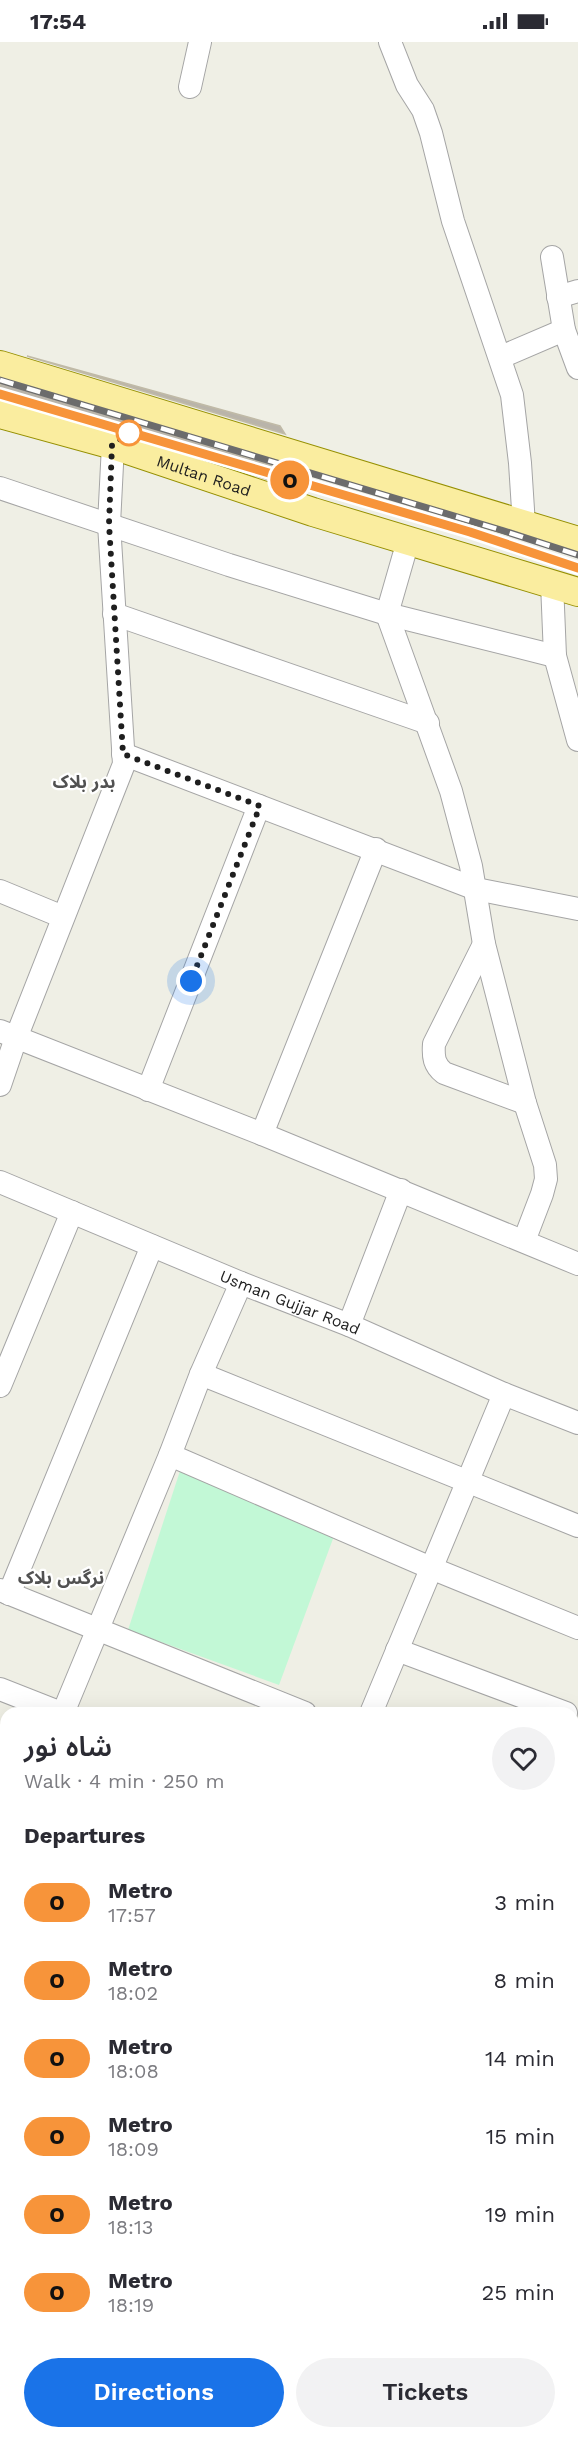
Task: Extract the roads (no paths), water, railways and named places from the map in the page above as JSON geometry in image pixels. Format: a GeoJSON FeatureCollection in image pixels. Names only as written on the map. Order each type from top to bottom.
{"type":"FeatureCollection","features":[{"type":"Feature","properties":{"kind":"main road"},"geometry":{"type":"LineString","coordinates":[[0,365],[578,541]]}},
{"type":"Feature","properties":{"kind":"main road","name":"Multan Road"},"geometry":{"type":"LineString","coordinates":[[0,414],[112,445],[408,541],[578,592]]}},
{"type":"Feature","properties":{"kind":"street"},"geometry":{"type":"LineString","coordinates":[[190,87],[200,42]]}},
{"type":"Feature","properties":{"kind":"street"},"geometry":{"type":"LineString","coordinates":[[390,42],[407,85],[423,110],[453,220],[512,395],[524,525]]}},
{"type":"Feature","properties":{"kind":"street"},"geometry":{"type":"LineString","coordinates":[[552,257],[568,294],[564,330],[578,369]]}},
{"type":"Feature","properties":{"kind":"street"},"geometry":{"type":"LineString","coordinates":[[501,357],[564,330]]}},
{"type":"Feature","properties":{"kind":"street"},"geometry":{"type":"LineString","coordinates":[[0,1085],[8,1035],[63,917],[124,764],[109,524],[112,445]]}},
{"type":"Feature","properties":{"kind":"street"},"geometry":{"type":"LineString","coordinates":[[0,488],[229,565],[387,614],[555,656]]}},
{"type":"Feature","properties":{"kind":"street"},"geometry":{"type":"LineString","coordinates":[[408,541],[387,614],[451,791],[476,889],[484,944],[525,1102],[545,1165],[546,1179],[524,1241]]}},
{"type":"Feature","properties":{"kind":"street"},"geometry":{"type":"LineString","coordinates":[[552,583],[555,656],[578,740]]}},
{"type":"Feature","properties":{"kind":"street"},"geometry":{"type":"LineString","coordinates":[[114,614],[428,723]]}},
{"type":"Feature","properties":{"kind":"street"},"geometry":{"type":"LineString","coordinates":[[123,754],[476,889],[578,909]]}},
{"type":"Feature","properties":{"kind":"street"},"geometry":{"type":"LineString","coordinates":[[148,1090],[260,806]]}},
{"type":"Feature","properties":{"kind":"street"},"geometry":{"type":"LineString","coordinates":[[262,1134],[376,849]]}},
{"type":"Feature","properties":{"kind":"street"},"geometry":{"type":"LineString","coordinates":[[0,891],[63,917]]}},
{"type":"Feature","properties":{"kind":"street"},"geometry":{"type":"LineString","coordinates":[[484,944],[434,1044],[433,1054],[438,1068],[444,1073],[525,1102]]}},
{"type":"Feature","properties":{"kind":"street"},"geometry":{"type":"LineString","coordinates":[[8,1035],[262,1134],[578,1264]]}},
{"type":"Feature","properties":{"kind":"street","name":"Usman Gujjar Road"},"geometry":{"type":"LineString","coordinates":[[0,1182],[241,1283],[348,1325],[504,1394],[578,1423]]}},
{"type":"Feature","properties":{"kind":"street"},"geometry":{"type":"LineString","coordinates":[[348,1325],[401,1190]]}},
{"type":"Feature","properties":{"kind":"street"},"geometry":{"type":"LineString","coordinates":[[0,1386],[72,1212]]}},
{"type":"Feature","properties":{"kind":"street"},"geometry":{"type":"LineString","coordinates":[[152,1246],[5,1592],[290,1707]]}},
{"type":"Feature","properties":{"kind":"street"},"geometry":{"type":"LineString","coordinates":[[64,1707],[170,1455],[201,1374],[241,1283]]}},
{"type":"Feature","properties":{"kind":"street"},"geometry":{"type":"LineString","coordinates":[[201,1374],[578,1526]]}},
{"type":"Feature","properties":{"kind":"street"},"geometry":{"type":"LineString","coordinates":[[373,1707],[504,1394]]}},
{"type":"Feature","properties":{"kind":"street"},"geometry":{"type":"LineString","coordinates":[[170,1455],[431,1568],[578,1628]]}},
{"type":"Feature","properties":{"kind":"street"},"geometry":{"type":"LineString","coordinates":[[397,1650],[550,1707]]}},
{"type":"Feature","properties":{"kind":"street"},"geometry":{"type":"LineString","coordinates":[[0,1689],[46,1707]]}},
{"type":"Feature","properties":{"kind":"railway"},"geometry":{"type":"LineString","coordinates":[[0,380],[578,555]]}},
{"type":"Feature","properties":{"kind":"railway"},"geometry":{"type":"LineString","coordinates":[[0,394],[470,532],[578,568]]}},
{"type":"Feature","properties":{"kind":"metro line","name":"O"},"geometry":{"type":"LineString","coordinates":[[0,394],[129,434],[470,532],[578,568]]}},
{"type":"Feature","properties":{"kind":"district","name":"بدر بلاک"},"geometry":{"type":"Point","coordinates":[84,782]}},
{"type":"Feature","properties":{"kind":"district","name":"نرگس بلاک"},"geometry":{"type":"Point","coordinates":[61,1578]}}]}
